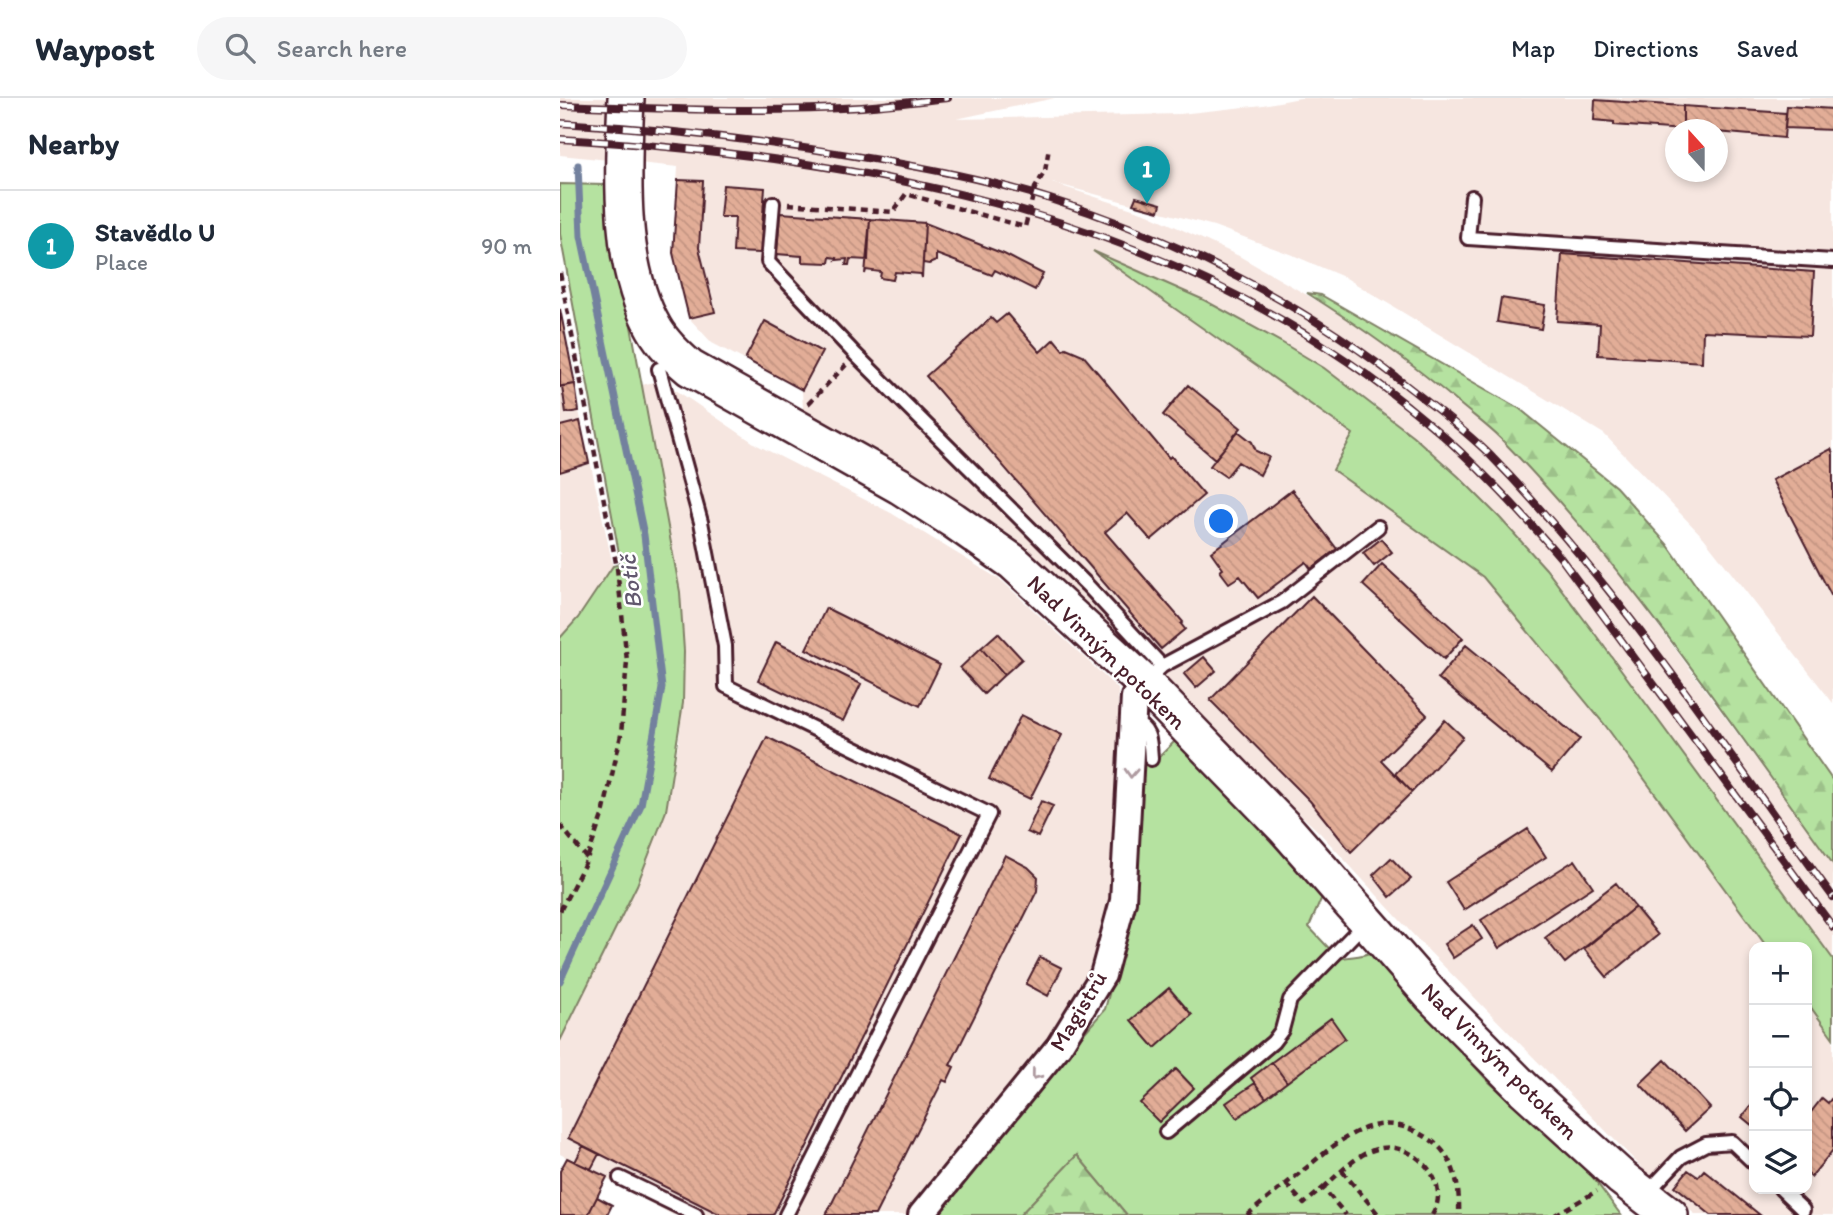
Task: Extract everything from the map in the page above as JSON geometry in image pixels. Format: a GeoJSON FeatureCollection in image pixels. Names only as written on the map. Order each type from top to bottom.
{"type":"FeatureCollection","features":[{"type":"Feature","properties":{"kind":"street","name":"Nad Vinným potokem"},"geometry":{"type":"LineString","coordinates":[[626,98],[624,153],[629,247],[643,304],[653,327],[668,348],[690,368],[900,486],[953,520],[1013,562],[1153,675],[1432,996],[1515,1080],[1645,1196]]}},
{"type":"Feature","properties":{"kind":"street","name":"Magistrů"},"geometry":{"type":"LineString","coordinates":[[921,1215],[1059,1046],[1103,975],[1123,901],[1135,697],[1153,675]]}},
{"type":"Feature","properties":{"kind":"lane"},"geometry":{"type":"LineString","coordinates":[[1472,197],[1468,238],[1833,261]]}},
{"type":"Feature","properties":{"kind":"lane"},"geometry":{"type":"LineString","coordinates":[[773,203],[768,262],[856,355],[1087,585],[1153,675],[1282,602],[1378,527]]}},
{"type":"Feature","properties":{"kind":"lane"},"geometry":{"type":"LineString","coordinates":[[659,369],[701,522],[725,646],[726,686],[989,814],[786,1215]]}},
{"type":"Feature","properties":{"kind":"lane"},"geometry":{"type":"LineString","coordinates":[[1133,723],[1146,729],[1151,759]]}},
{"type":"Feature","properties":{"kind":"lane"},"geometry":{"type":"LineString","coordinates":[[1166,1132],[1273,1042],[1282,1030],[1290,1000],[1367,922]]}},
{"type":"Feature","properties":{"kind":"lane"},"geometry":{"type":"LineString","coordinates":[[1645,1196],[1681,1157],[1706,1144],[1732,1142],[1749,1158]]}},
{"type":"Feature","properties":{"kind":"lane"},"geometry":{"type":"LineString","coordinates":[[620,1178],[696,1215]]}},
{"type":"Feature","properties":{"kind":"lane"},"geometry":{"type":"LineString","coordinates":[[1786,1194],[1804,1210]]}},
{"type":"Feature","properties":{"kind":"path"},"geometry":{"type":"LineString","coordinates":[[773,203],[893,212],[906,194],[1025,227],[1035,188],[1045,171],[1049,148]]}},
{"type":"Feature","properties":{"kind":"path"},"geometry":{"type":"LineString","coordinates":[[560,273],[617,568],[627,661],[621,735],[604,810],[587,859],[560,911]]}},
{"type":"Feature","properties":{"kind":"path"},"geometry":{"type":"LineString","coordinates":[[818,392],[856,355]]}},
{"type":"Feature","properties":{"kind":"path"},"geometry":{"type":"LineString","coordinates":[[560,825],[587,859]]}},
{"type":"Feature","properties":{"kind":"path"},"geometry":{"type":"LineString","coordinates":[[1247,1215],[1342,1138],[1365,1127],[1388,1124],[1413,1128],[1436,1143],[1455,1172],[1460,1193],[1459,1215]]}},
{"type":"Feature","properties":{"kind":"path"},"geometry":{"type":"LineString","coordinates":[[1286,1184],[1304,1204],[1363,1154],[1383,1147],[1405,1150],[1422,1159],[1434,1177],[1438,1195],[1432,1215]]}},
{"type":"Feature","properties":{"kind":"path"},"geometry":{"type":"LineString","coordinates":[[1342,1171],[1379,1215]]}},
{"type":"Feature","properties":{"kind":"path"},"geometry":{"type":"LineString","coordinates":[[1323,1188],[1346,1215]]}},
{"type":"Feature","properties":{"kind":"path"},"geometry":{"type":"LineString","coordinates":[[1555,1215],[1578,1200],[1645,1196]]}},
{"type":"Feature","properties":{"kind":"shaded area"},"geometry":{"type":"Polygon","coordinates":[[[560,98],[1055,98],[956,119],[1180,114],[1300,98],[1833,98],[1833,703],[1704,538],[1604,434],[1346,278],[1214,226],[1046,181],[1148,214],[1239,256],[1354,322],[1403,357],[1499,437],[1585,530],[1637,597],[1833,864],[1833,959],[1546,569],[1460,477],[1372,403],[1281,342],[1204,300],[1097,253],[1354,434],[1334,470],[1483,577],[1605,725],[1763,942],[1749,942],[1749,1194],[1812,1194],[1812,1009],[1833,1038],[1833,1215],[1696,1215],[1659,1185],[1419,941],[1319,832],[1152,676],[1029,554],[954,499],[803,410],[802,390],[712,343],[689,318],[673,253],[678,167],[560,155],[560,98]]]}},
{"type":"Feature","properties":{"kind":"shaded area"},"geometry":{"type":"Polygon","coordinates":[[[560,309],[613,566],[578,618],[560,638],[560,309]]]}},
{"type":"Feature","properties":{"kind":"shaded area"},"geometry":{"type":"Polygon","coordinates":[[[661,380],[757,445],[891,513],[1002,581],[1118,689],[1121,808],[1111,925],[1068,1021],[907,1215],[673,1215],[560,1154],[560,1041],[637,885],[666,811],[679,740],[684,651],[680,592],[642,385],[661,380]]]}},
{"type":"Feature","properties":{"kind":"green space"},"geometry":{"type":"Polygon","coordinates":[[[560,184],[605,185],[680,592],[684,651],[683,703],[666,811],[637,885],[560,1041],[560,638],[578,618],[613,566],[621,564],[560,234],[560,184]]]}},
{"type":"Feature","properties":{"kind":"green space"},"geometry":{"type":"Polygon","coordinates":[[[1093,251],[1204,300],[1324,368],[1413,436],[1500,518],[1546,569],[1833,959],[1833,1038],[1812,1009],[1812,942],[1763,942],[1605,725],[1483,577],[1333,470],[1353,434],[1093,251]]]}},
{"type":"Feature","properties":{"kind":"green space"},"geometry":{"type":"Polygon","coordinates":[[[1307,293],[1321,295],[1520,409],[1616,487],[1667,544],[1833,781],[1833,864],[1633,591],[1547,488],[1496,435],[1443,390],[1386,346],[1307,293]]]}},
{"type":"Feature","properties":{"kind":"green space"},"geometry":{"type":"Polygon","coordinates":[[[1177,739],[1322,897],[1309,927],[1339,959],[1372,952],[1487,1080],[1591,1175],[1621,1215],[1127,1215],[1077,1155],[1020,1215],[932,1215],[1105,1009],[1127,928],[1143,761],[1159,757],[1177,739]]]}},
{"type":"Feature","properties":{"kind":"green space"},"geometry":{"type":"Polygon","coordinates":[[[1077,1155],[1127,1215],[1020,1215],[1077,1155]]]}},
{"type":"Feature","properties":{"kind":"building"},"geometry":{"type":"Polygon","coordinates":[[[1595,100],[1683,106],[1683,119],[1665,119],[1665,129],[1614,125],[1614,122],[1594,120],[1595,100]]]}},
{"type":"Feature","properties":{"kind":"building"},"geometry":{"type":"Polygon","coordinates":[[[1683,106],[1786,113],[1784,138],[1728,133],[1728,119],[1683,119],[1683,106]]]}},
{"type":"Feature","properties":{"kind":"building"},"geometry":{"type":"Polygon","coordinates":[[[1787,106],[1833,109],[1833,130],[1785,128],[1787,106]]]}},
{"type":"Feature","properties":{"kind":"building"},"geometry":{"type":"Polygon","coordinates":[[[678,180],[703,181],[699,248],[715,312],[689,318],[673,253],[678,180]]]}},
{"type":"Feature","properties":{"kind":"building"},"geometry":{"type":"Polygon","coordinates":[[[723,185],[765,188],[760,253],[733,252],[735,217],[720,217],[723,185]]]}},
{"type":"Feature","properties":{"kind":"building"},"geometry":{"type":"Polygon","coordinates":[[[1136,197],[1161,204],[1159,211],[1133,204],[1136,197]]]}},
{"type":"Feature","properties":{"kind":"building"},"geometry":{"type":"Polygon","coordinates":[[[780,213],[870,219],[868,260],[850,259],[849,265],[846,265],[847,259],[836,260],[837,258],[830,257],[829,263],[802,262],[802,256],[777,254],[780,213]]]}},
{"type":"Feature","properties":{"kind":"building"},"geometry":{"type":"Polygon","coordinates":[[[870,219],[925,223],[922,278],[921,274],[895,272],[893,280],[880,278],[881,272],[866,270],[865,274],[870,219]]]}},
{"type":"Feature","properties":{"kind":"building"},"geometry":{"type":"Polygon","coordinates":[[[925,223],[1004,254],[1043,274],[1035,290],[995,270],[992,275],[936,254],[936,261],[923,263],[925,223]]]}},
{"type":"Feature","properties":{"kind":"building"},"geometry":{"type":"Polygon","coordinates":[[[1562,254],[1814,272],[1810,336],[1703,331],[1702,362],[1598,355],[1600,324],[1557,321],[1562,254]]]}},
{"type":"Feature","properties":{"kind":"building"},"geometry":{"type":"Polygon","coordinates":[[[1501,298],[1545,305],[1541,329],[1497,322],[1501,298]]]}},
{"type":"Feature","properties":{"kind":"building"},"geometry":{"type":"Polygon","coordinates":[[[560,309],[575,384],[560,387],[560,309]]]}},
{"type":"Feature","properties":{"kind":"building"},"geometry":{"type":"Polygon","coordinates":[[[1007,314],[1040,352],[1054,339],[1063,350],[1066,348],[1083,355],[1169,458],[1171,456],[1204,495],[1151,540],[1127,513],[1105,532],[1183,622],[1181,624],[1185,629],[1161,649],[926,376],[991,318],[996,323],[1007,314]]]}},
{"type":"Feature","properties":{"kind":"building"},"geometry":{"type":"Polygon","coordinates":[[[765,321],[822,352],[802,390],[745,359],[765,321]]]}},
{"type":"Feature","properties":{"kind":"building"},"geometry":{"type":"Polygon","coordinates":[[[575,384],[579,411],[566,413],[562,386],[575,384]]]}},
{"type":"Feature","properties":{"kind":"building"},"geometry":{"type":"Polygon","coordinates":[[[1188,385],[1241,428],[1215,459],[1163,415],[1188,385]]]}},
{"type":"Feature","properties":{"kind":"building"},"geometry":{"type":"Polygon","coordinates":[[[580,421],[589,463],[560,472],[560,426],[580,421]]]}},
{"type":"Feature","properties":{"kind":"building"},"geometry":{"type":"Polygon","coordinates":[[[1238,431],[1252,442],[1256,451],[1269,457],[1260,475],[1238,462],[1226,477],[1210,466],[1238,431]]]}},
{"type":"Feature","properties":{"kind":"building"},"geometry":{"type":"Polygon","coordinates":[[[1831,449],[1833,453],[1833,599],[1772,480],[1831,449]]]}},
{"type":"Feature","properties":{"kind":"building"},"geometry":{"type":"Polygon","coordinates":[[[1292,490],[1337,549],[1311,569],[1306,562],[1258,598],[1240,576],[1229,583],[1211,552],[1292,490]]]}},
{"type":"Feature","properties":{"kind":"building"},"geometry":{"type":"Polygon","coordinates":[[[1381,539],[1392,552],[1374,566],[1363,553],[1381,539]]]}},
{"type":"Feature","properties":{"kind":"building"},"geometry":{"type":"Polygon","coordinates":[[[1382,564],[1463,638],[1444,659],[1363,585],[1382,564]]]}},
{"type":"Feature","properties":{"kind":"building"},"geometry":{"type":"Polygon","coordinates":[[[1312,596],[1427,715],[1381,760],[1412,792],[1351,852],[1310,801],[1210,700],[1312,596]]]}},
{"type":"Feature","properties":{"kind":"building"},"geometry":{"type":"Polygon","coordinates":[[[826,608],[940,665],[920,706],[806,649],[826,608]]]}},
{"type":"Feature","properties":{"kind":"building"},"geometry":{"type":"Polygon","coordinates":[[[998,633],[1022,659],[1004,675],[981,648],[998,633]]]}},
{"type":"Feature","properties":{"kind":"building"},"geometry":{"type":"Polygon","coordinates":[[[776,642],[861,684],[843,721],[758,680],[776,642]]]}},
{"type":"Feature","properties":{"kind":"building"},"geometry":{"type":"Polygon","coordinates":[[[1466,645],[1580,739],[1552,772],[1438,678],[1466,645]]]}},
{"type":"Feature","properties":{"kind":"building"},"geometry":{"type":"Polygon","coordinates":[[[981,648],[1004,675],[984,694],[960,668],[981,648]]]}},
{"type":"Feature","properties":{"kind":"building"},"geometry":{"type":"Polygon","coordinates":[[[1204,657],[1216,671],[1196,688],[1184,674],[1204,657]]]}},
{"type":"Feature","properties":{"kind":"building"},"geometry":{"type":"Polygon","coordinates":[[[1021,715],[1062,735],[1030,799],[989,779],[1021,715]]]}},
{"type":"Feature","properties":{"kind":"building"},"geometry":{"type":"Polygon","coordinates":[[[1445,720],[1463,737],[1412,792],[1395,774],[1445,720]]]}},
{"type":"Feature","properties":{"kind":"building"},"geometry":{"type":"Polygon","coordinates":[[[767,737],[962,834],[773,1215],[721,1215],[568,1138],[767,737]]]}},
{"type":"Feature","properties":{"kind":"building"},"geometry":{"type":"Polygon","coordinates":[[[1041,801],[1053,806],[1038,837],[1027,832],[1041,801]]]}},
{"type":"Feature","properties":{"kind":"building"},"geometry":{"type":"Polygon","coordinates":[[[1528,829],[1546,857],[1464,910],[1446,882],[1528,829]]]}},
{"type":"Feature","properties":{"kind":"building"},"geometry":{"type":"Polygon","coordinates":[[[1005,855],[1028,867],[1038,877],[1037,891],[950,1065],[954,1067],[947,1082],[943,1080],[875,1215],[826,1215],[1005,855]]]}},
{"type":"Feature","properties":{"kind":"building"},"geometry":{"type":"Polygon","coordinates":[[[1391,858],[1411,879],[1390,897],[1373,875],[1391,858]]]}},
{"type":"Feature","properties":{"kind":"building"},"geometry":{"type":"Polygon","coordinates":[[[1575,860],[1593,887],[1499,948],[1481,920],[1575,860]]]}},
{"type":"Feature","properties":{"kind":"building"},"geometry":{"type":"Polygon","coordinates":[[[1616,883],[1635,907],[1565,963],[1545,938],[1616,883]]]}},
{"type":"Feature","properties":{"kind":"building"},"geometry":{"type":"Polygon","coordinates":[[[1635,907],[1658,935],[1607,977],[1584,949],[1635,907]]]}},
{"type":"Feature","properties":{"kind":"building"},"geometry":{"type":"Polygon","coordinates":[[[1473,925],[1482,939],[1453,958],[1444,944],[1473,925]]]}},
{"type":"Feature","properties":{"kind":"building"},"geometry":{"type":"Polygon","coordinates":[[[1040,957],[1062,968],[1048,996],[1026,984],[1040,957]]]}},
{"type":"Feature","properties":{"kind":"building"},"geometry":{"type":"Polygon","coordinates":[[[1169,988],[1192,1015],[1155,1048],[1131,1020],[1169,988]]]}},
{"type":"Feature","properties":{"kind":"building"},"geometry":{"type":"Polygon","coordinates":[[[1331,1018],[1345,1038],[1287,1082],[1272,1062],[1331,1018]]]}},
{"type":"Feature","properties":{"kind":"building"},"geometry":{"type":"Polygon","coordinates":[[[1665,1060],[1710,1108],[1685,1131],[1640,1084],[1665,1060]]]}},
{"type":"Feature","properties":{"kind":"building"},"geometry":{"type":"Polygon","coordinates":[[[1272,1062],[1287,1082],[1266,1098],[1251,1078],[1272,1062]]]}},
{"type":"Feature","properties":{"kind":"building"},"geometry":{"type":"Polygon","coordinates":[[[1176,1069],[1194,1088],[1159,1122],[1140,1103],[1176,1069]]]}},
{"type":"Feature","properties":{"kind":"building"},"geometry":{"type":"Polygon","coordinates":[[[1255,1083],[1266,1098],[1237,1118],[1226,1103],[1255,1083]]]}},
{"type":"Feature","properties":{"kind":"building"},"geometry":{"type":"Polygon","coordinates":[[[1822,1098],[1828,1103],[1831,1099],[1833,1101],[1833,1150],[1812,1176],[1812,1131],[1812,1111],[1822,1098]]]}},
{"type":"Feature","properties":{"kind":"building"},"geometry":{"type":"Polygon","coordinates":[[[1749,1108],[1749,1123],[1742,1117],[1749,1108]]]}},
{"type":"Feature","properties":{"kind":"building"},"geometry":{"type":"Polygon","coordinates":[[[583,1146],[599,1154],[591,1169],[575,1162],[583,1146]]]}},
{"type":"Feature","properties":{"kind":"building"},"geometry":{"type":"Polygon","coordinates":[[[567,1158],[607,1177],[588,1215],[560,1215],[560,1171],[567,1158]]]}},
{"type":"Feature","properties":{"kind":"building"},"geometry":{"type":"Polygon","coordinates":[[[1688,1170],[1698,1177],[1704,1170],[1760,1215],[1711,1215],[1675,1186],[1688,1170]]]}},
{"type":"Feature","properties":{"kind":"building"},"geometry":{"type":"Polygon","coordinates":[[[597,1197],[612,1205],[607,1215],[588,1215],[597,1197]]]}},
{"type":"Feature","properties":{"kind":"waterway","name":"Botič"},"geometry":{"type":"LineString","coordinates":[[560,981],[641,805],[662,688],[644,535],[581,236],[578,165]]}},
{"type":"Feature","properties":{"kind":"railway"},"geometry":{"type":"LineString","coordinates":[[560,105],[786,110],[862,107],[948,98]]}},
{"type":"Feature","properties":{"kind":"railway"},"geometry":{"type":"LineString","coordinates":[[560,123],[756,141],[895,163],[985,181],[1050,199],[1146,234],[1239,277],[1284,302],[1370,358],[1452,421],[1490,455],[1538,506],[1627,614],[1833,897]]}},
{"type":"Feature","properties":{"kind":"railway"},"geometry":{"type":"LineString","coordinates":[[560,139],[676,148],[792,162],[906,182],[1018,210],[1127,246],[1231,293],[1331,350],[1426,421],[1462,453],[1496,486],[1560,557],[1833,927]]}},
{"type":"Feature","properties":{"kind":"place","name":"Stavědlo U"},"geometry":{"type":"Point","coordinates":[1147,204]}}]}
